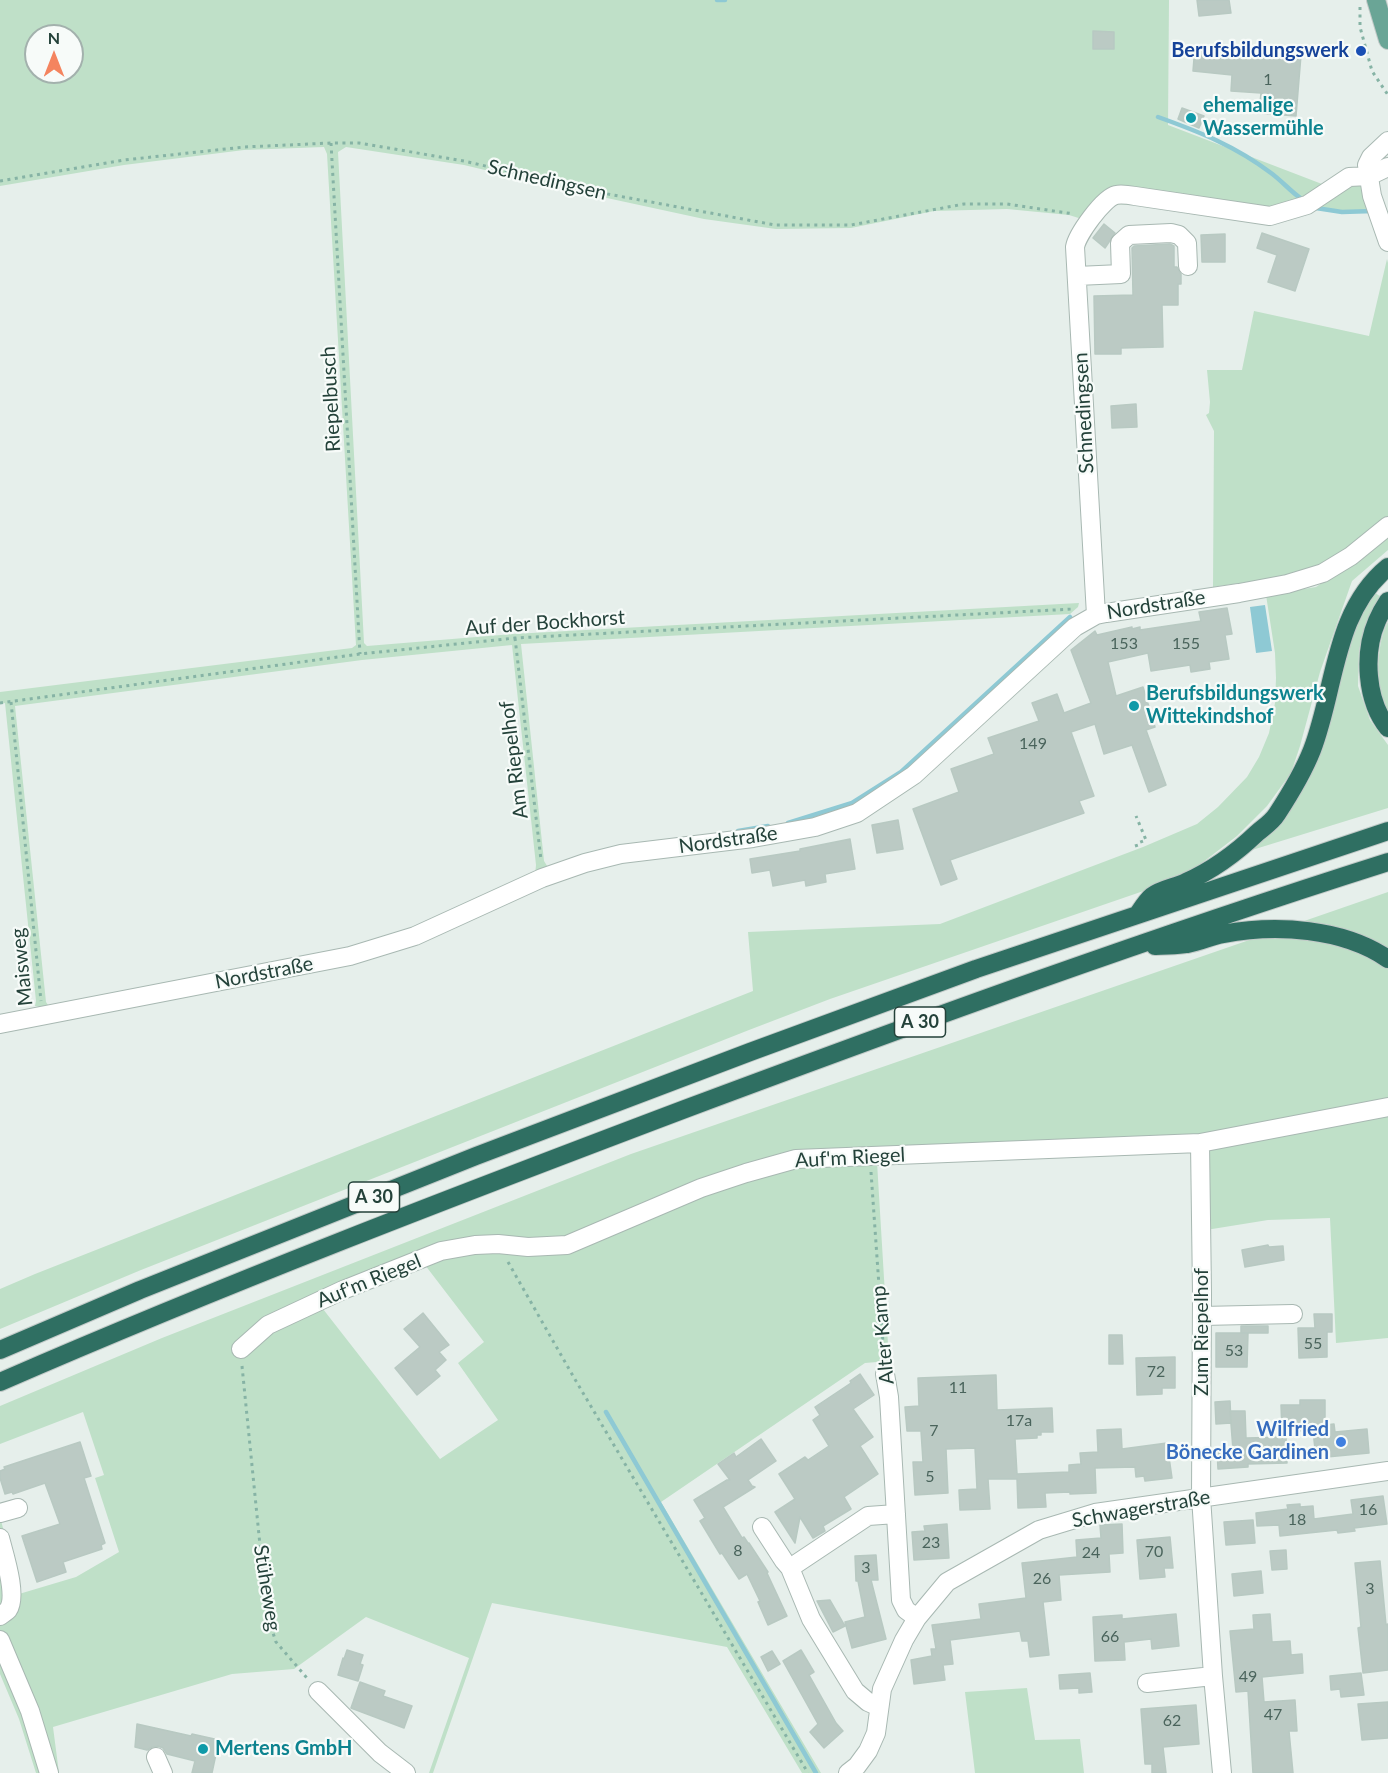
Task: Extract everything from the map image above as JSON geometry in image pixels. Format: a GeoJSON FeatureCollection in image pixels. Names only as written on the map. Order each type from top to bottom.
{"type":"FeatureCollection","features":[{"type":"Feature","properties":{"kind":"highway"},"geometry":{"type":"LineString","coordinates":[[1138,914],[1153,895],[1186,883],[1217,865],[1238,851],[1275,818],[1300,776],[1312,750],[1332,672],[1348,623],[1366,590],[1388,567]]}},
{"type":"Feature","properties":{"kind":"highway"},"geometry":{"type":"LineString","coordinates":[[1388,601],[1376,623],[1369,650],[1369,662],[1370,686],[1380,718],[1388,728]]}},
{"type":"Feature","properties":{"kind":"highway","name":"A 30"},"geometry":{"type":"LineString","coordinates":[[0,1350],[140,1290],[487,1152],[750,1052],[955,977],[1388,831]]}},
{"type":"Feature","properties":{"kind":"highway","name":"A 30"},"geometry":{"type":"LineString","coordinates":[[0,1382],[153,1317],[506,1177],[932,1017],[1135,946],[1388,862]]}},
{"type":"Feature","properties":{"kind":"highway"},"geometry":{"type":"LineString","coordinates":[[1135,946],[1188,944],[1222,934],[1250,930],[1306,930],[1345,939],[1374,950],[1388,959]]}},
{"type":"Feature","properties":{"kind":"main road"},"geometry":{"type":"LineString","coordinates":[[1376,0],[1388,40]]}},
{"type":"Feature","properties":{"kind":"street"},"geometry":{"type":"LineString","coordinates":[[1388,141],[1371,157],[1367,165],[1372,196],[1388,242]]}},
{"type":"Feature","properties":{"kind":"street"},"geometry":{"type":"LineString","coordinates":[[1369,176],[1388,167]]}},
{"type":"Feature","properties":{"kind":"street","name":"Schnedingsen"},"geometry":{"type":"LineString","coordinates":[[1095,611],[1077,276],[1076,243],[1078,237],[1106,200],[1115,195],[1270,216],[1307,205],[1349,177],[1369,176]]}},
{"type":"Feature","properties":{"kind":"street"},"geometry":{"type":"LineString","coordinates":[[1077,276],[1121,274],[1120,243],[1129,235],[1135,234],[1171,233],[1179,235],[1187,243],[1188,266]]}},
{"type":"Feature","properties":{"kind":"street","name":"Nordstraße"},"geometry":{"type":"LineString","coordinates":[[0,1024],[350,956],[416,936],[542,878],[585,863],[621,854],[753,838],[815,827],[857,813],[914,774],[1050,649],[1095,611],[1239,593],[1287,584],[1323,573],[1351,556],[1388,526]]}},
{"type":"Feature","properties":{"kind":"street","name":"Auf'm Riegel"},"geometry":{"type":"LineString","coordinates":[[241,1349],[268,1325],[343,1290],[441,1251],[475,1245],[498,1244],[528,1247],[567,1245],[701,1188],[796,1159],[1200,1143],[1388,1107]]}},
{"type":"Feature","properties":{"kind":"street","name":"Zum Riepelhof"},"geometry":{"type":"LineString","coordinates":[[1200,1143],[1201,1497],[1222,1773]]}},
{"type":"Feature","properties":{"kind":"street"},"geometry":{"type":"LineString","coordinates":[[1202,1316],[1293,1314]]}},
{"type":"Feature","properties":{"kind":"street","name":"Alter Kamp"},"geometry":{"type":"LineString","coordinates":[[885,1374],[889,1397],[901,1600],[906,1610],[917,1618]]}},
{"type":"Feature","properties":{"kind":"street","name":"Schwagerstraße"},"geometry":{"type":"LineString","coordinates":[[848,1773],[857,1766],[868,1751],[876,1733],[882,1689],[904,1640],[917,1618],[947,1582],[1039,1530],[1095,1513],[1388,1471]]}},
{"type":"Feature","properties":{"kind":"street"},"geometry":{"type":"LineString","coordinates":[[790,1568],[868,1516],[896,1514]]}},
{"type":"Feature","properties":{"kind":"street"},"geometry":{"type":"LineString","coordinates":[[762,1527],[790,1568],[811,1619],[855,1691],[868,1702],[879,1707]]}},
{"type":"Feature","properties":{"kind":"street"},"geometry":{"type":"LineString","coordinates":[[0,1538],[12,1600],[8,1610],[0,1616]]}},
{"type":"Feature","properties":{"kind":"street"},"geometry":{"type":"LineString","coordinates":[[0,1640],[30,1711],[50,1773]]}},
{"type":"Feature","properties":{"kind":"street"},"geometry":{"type":"LineString","coordinates":[[1147,1683],[1213,1676]]}},
{"type":"Feature","properties":{"kind":"street"},"geometry":{"type":"LineString","coordinates":[[318,1691],[380,1753],[406,1773]]}},
{"type":"Feature","properties":{"kind":"path"},"geometry":{"type":"LineString","coordinates":[[1360,0],[1360,27],[1372,71],[1388,95]]}},
{"type":"Feature","properties":{"kind":"path","name":"Riepelbusch"},"geometry":{"type":"LineString","coordinates":[[331,143],[360,654]]}},
{"type":"Feature","properties":{"kind":"path","name":"Schnedingsen"},"geometry":{"type":"LineString","coordinates":[[0,181],[124,160],[244,147],[359,143],[464,161],[597,192],[775,225],[851,225],[964,204],[1007,204],[1094,217]]}},
{"type":"Feature","properties":{"kind":"path","name":"Auf der Bockhorst"},"geometry":{"type":"LineString","coordinates":[[0,704],[360,654],[515,638],[1095,611]]}},
{"type":"Feature","properties":{"kind":"path","name":"Am Riepelhof"},"geometry":{"type":"LineString","coordinates":[[515,638],[542,878]]}},
{"type":"Feature","properties":{"kind":"path","name":"Maisweg"},"geometry":{"type":"LineString","coordinates":[[11,702],[42,1015]]}},
{"type":"Feature","properties":{"kind":"path"},"geometry":{"type":"LineString","coordinates":[[1136,816],[1146,840],[1136,846]]}},
{"type":"Feature","properties":{"kind":"path","name":"Alter Kamp"},"geometry":{"type":"LineString","coordinates":[[870,1156],[885,1374]]}},
{"type":"Feature","properties":{"kind":"path"},"geometry":{"type":"LineString","coordinates":[[498,1244],[573,1376],[808,1773]]}},
{"type":"Feature","properties":{"kind":"path","name":"Stüheweg"},"geometry":{"type":"LineString","coordinates":[[241,1349],[267,1615],[276,1642],[318,1691]]}},
{"type":"Feature","properties":{"kind":"green space"},"geometry":{"type":"Polygon","coordinates":[[[0,0],[1169,0],[1168,125],[1335,189],[1359,182],[1372,214],[1308,208],[1271,213],[1116,204],[1085,220],[1069,215],[1007,209],[934,211],[851,228],[776,229],[704,219],[464,165],[346,147],[338,152],[364,643],[367,646],[513,634],[1079,603],[1078,607],[1070,614],[521,644],[544,861],[549,869],[535,875],[536,865],[512,645],[362,660],[15,706],[46,1002],[50,1008],[35,1006],[5,703],[0,704],[0,692],[352,648],[356,645],[327,154],[324,147],[244,150],[124,165],[0,186],[0,0]]]}},
{"type":"Feature","properties":{"kind":"green space"},"geometry":{"type":"Polygon","coordinates":[[[1387,259],[1388,516],[1345,550],[1317,567],[1280,577],[1213,587],[1214,431],[1206,415],[1209,413],[1210,402],[1207,370],[1242,370],[1254,311],[1369,336],[1387,259]]]}},
{"type":"Feature","properties":{"kind":"green space"},"geometry":{"type":"Polygon","coordinates":[[[1388,538],[1388,550],[1352,581],[1320,672],[1291,773],[1267,806],[1237,836],[1198,866],[1158,886],[830,999],[749,1030],[141,1270],[0,1329],[0,1289],[753,991],[748,932],[940,924],[1143,847],[1197,824],[1218,807],[1247,777],[1269,733],[1275,703],[1276,678],[1275,653],[1266,595],[1316,587],[1388,538]]]}},
{"type":"Feature","properties":{"kind":"green space"},"geometry":{"type":"Polygon","coordinates":[[[1374,592],[1381,597],[1368,619],[1359,650],[1358,686],[1370,720],[1388,745],[1388,808],[1252,850],[1280,822],[1309,780],[1328,728],[1339,674],[1354,627],[1374,592]]]}},
{"type":"Feature","properties":{"kind":"green space"},"geometry":{"type":"Polygon","coordinates":[[[1388,622],[1388,712],[1378,673],[1380,645],[1388,622]]]}},
{"type":"Feature","properties":{"kind":"green space"},"geometry":{"type":"Polygon","coordinates":[[[1388,892],[1388,1338],[1336,1343],[1330,1218],[1268,1220],[1206,1230],[1192,1153],[1189,1151],[877,1162],[889,1361],[865,1363],[661,1502],[821,1773],[802,1773],[727,1647],[492,1603],[433,1773],[429,1773],[469,1658],[366,1617],[294,1669],[232,1674],[53,1727],[59,1773],[36,1773],[19,1719],[0,1674],[0,1516],[19,1594],[76,1577],[119,1552],[95,1478],[104,1475],[83,1412],[0,1444],[0,1406],[162,1338],[631,1154],[1388,892]],[[425,1265],[323,1309],[440,1459],[498,1420],[458,1363],[484,1342],[425,1265]]]}},
{"type":"Feature","properties":{"kind":"green space"},"geometry":{"type":"Polygon","coordinates":[[[1027,1688],[1035,1740],[1080,1739],[1084,1773],[975,1773],[965,1692],[1027,1688]]]}},
{"type":"Feature","properties":{"kind":"water"},"geometry":{"type":"Polygon","coordinates":[[[1265,605],[1272,651],[1256,653],[1250,607],[1265,605]]]}},
{"type":"Feature","properties":{"kind":"building"},"geometry":{"type":"Polygon","coordinates":[[[1197,0],[1229,0],[1231,13],[1199,16],[1197,0]]]}},
{"type":"Feature","properties":{"kind":"building"},"geometry":{"type":"Polygon","coordinates":[[[1093,31],[1114,32],[1114,49],[1093,49],[1093,31]]]}},
{"type":"Feature","properties":{"kind":"building"},"geometry":{"type":"Polygon","coordinates":[[[1195,46],[1301,55],[1296,116],[1259,113],[1261,93],[1231,91],[1232,75],[1193,71],[1195,46]]]}},
{"type":"Feature","properties":{"kind":"building","name":"ehemalige Wassermühle"},"geometry":{"type":"Polygon","coordinates":[[[1182,108],[1204,116],[1199,128],[1178,119],[1182,108]]]}},
{"type":"Feature","properties":{"kind":"building"},"geometry":{"type":"Polygon","coordinates":[[[1104,224],[1115,233],[1105,248],[1093,238],[1104,224]]]}},
{"type":"Feature","properties":{"kind":"building"},"geometry":{"type":"Polygon","coordinates":[[[1262,233],[1309,249],[1295,291],[1268,282],[1277,255],[1257,248],[1262,233]]]}},
{"type":"Feature","properties":{"kind":"building"},"geometry":{"type":"Polygon","coordinates":[[[1225,234],[1225,262],[1202,262],[1201,235],[1225,234]]]}},
{"type":"Feature","properties":{"kind":"building"},"geometry":{"type":"Polygon","coordinates":[[[1170,244],[1174,246],[1174,267],[1177,267],[1181,274],[1181,284],[1178,284],[1178,305],[1162,305],[1163,347],[1121,348],[1121,354],[1095,354],[1094,296],[1133,295],[1132,248],[1170,244]]]}},
{"type":"Feature","properties":{"kind":"building"},"geometry":{"type":"Polygon","coordinates":[[[1136,404],[1137,427],[1112,428],[1111,406],[1136,404]]]}},
{"type":"Feature","properties":{"kind":"building"},"geometry":{"type":"Polygon","coordinates":[[[1227,608],[1232,634],[1225,635],[1229,659],[1209,662],[1210,669],[1191,672],[1190,665],[1151,671],[1148,653],[1108,662],[1116,696],[1143,687],[1155,727],[1146,730],[1166,785],[1149,792],[1132,745],[1104,754],[1095,724],[1071,732],[1094,796],[1079,801],[1084,813],[950,860],[957,879],[941,885],[913,809],[959,792],[951,769],[994,754],[988,738],[1039,721],[1032,703],[1057,694],[1064,713],[1091,703],[1071,650],[1095,631],[1097,635],[1132,627],[1132,629],[1140,627],[1140,630],[1201,621],[1199,612],[1227,608]]]}},
{"type":"Feature","properties":{"kind":"building"},"geometry":{"type":"Polygon","coordinates":[[[898,820],[903,849],[877,853],[872,825],[898,820]]]}},
{"type":"Feature","properties":{"kind":"building"},"geometry":{"type":"Polygon","coordinates":[[[850,839],[855,869],[825,874],[826,882],[806,886],[805,880],[773,886],[770,870],[752,873],[750,859],[800,851],[800,849],[850,839]]]}},
{"type":"Feature","properties":{"kind":"building"},"geometry":{"type":"Polygon","coordinates":[[[1268,1245],[1269,1247],[1283,1246],[1284,1260],[1245,1267],[1242,1250],[1268,1245]]]}},
{"type":"Feature","properties":{"kind":"building"},"geometry":{"type":"Polygon","coordinates":[[[423,1313],[449,1345],[439,1352],[446,1360],[435,1370],[440,1376],[417,1395],[395,1368],[420,1347],[404,1329],[423,1313]]]}},
{"type":"Feature","properties":{"kind":"building"},"geometry":{"type":"Polygon","coordinates":[[[1314,1314],[1332,1314],[1332,1332],[1327,1332],[1327,1357],[1299,1358],[1298,1328],[1315,1328],[1314,1314]]]}},
{"type":"Feature","properties":{"kind":"building"},"geometry":{"type":"Polygon","coordinates":[[[1241,1326],[1268,1326],[1268,1333],[1241,1333],[1241,1326]]]}},
{"type":"Feature","properties":{"kind":"building"},"geometry":{"type":"Polygon","coordinates":[[[1216,1333],[1248,1333],[1247,1367],[1216,1367],[1216,1333]]]}},
{"type":"Feature","properties":{"kind":"building"},"geometry":{"type":"Polygon","coordinates":[[[1109,1335],[1122,1335],[1123,1364],[1109,1364],[1109,1335]]]}},
{"type":"Feature","properties":{"kind":"building"},"geometry":{"type":"Polygon","coordinates":[[[1175,1357],[1175,1388],[1162,1388],[1162,1394],[1137,1395],[1136,1358],[1175,1357]]]}},
{"type":"Feature","properties":{"kind":"building"},"geometry":{"type":"Polygon","coordinates":[[[860,1374],[874,1395],[853,1409],[873,1437],[860,1446],[878,1474],[844,1497],[851,1509],[823,1526],[825,1531],[813,1538],[800,1517],[795,1543],[775,1512],[795,1499],[779,1474],[805,1457],[808,1460],[829,1446],[813,1420],[820,1415],[815,1407],[851,1383],[850,1381],[860,1374]]]}},
{"type":"Feature","properties":{"kind":"building"},"geometry":{"type":"Polygon","coordinates":[[[996,1375],[997,1410],[1052,1408],[1053,1432],[1041,1432],[1037,1438],[1015,1439],[1017,1474],[1069,1472],[1069,1465],[1081,1464],[1080,1453],[1098,1452],[1097,1430],[1121,1429],[1122,1449],[1167,1443],[1172,1478],[1145,1481],[1144,1476],[1136,1477],[1135,1467],[1095,1468],[1096,1493],[1045,1493],[1046,1507],[1018,1508],[1017,1479],[988,1479],[990,1509],[960,1510],[959,1490],[977,1489],[975,1448],[946,1449],[948,1493],[915,1495],[913,1462],[923,1462],[921,1431],[907,1431],[905,1407],[919,1406],[918,1378],[996,1375]]]}},
{"type":"Feature","properties":{"kind":"building"},"geometry":{"type":"Polygon","coordinates":[[[1300,1400],[1325,1400],[1325,1425],[1334,1424],[1335,1432],[1367,1429],[1369,1453],[1316,1458],[1313,1431],[1282,1431],[1281,1405],[1300,1405],[1300,1400]]]}},
{"type":"Feature","properties":{"kind":"building"},"geometry":{"type":"Polygon","coordinates":[[[1230,1401],[1231,1423],[1216,1424],[1215,1402],[1230,1401]]]}},
{"type":"Feature","properties":{"kind":"building"},"geometry":{"type":"Polygon","coordinates":[[[1230,1411],[1245,1411],[1246,1438],[1286,1437],[1287,1463],[1248,1464],[1248,1467],[1218,1469],[1217,1451],[1233,1450],[1230,1411]]]}},
{"type":"Feature","properties":{"kind":"building"},"geometry":{"type":"Polygon","coordinates":[[[761,1439],[776,1461],[748,1480],[755,1487],[723,1507],[742,1538],[744,1537],[749,1543],[768,1572],[787,1616],[768,1625],[747,1574],[739,1579],[722,1553],[720,1554],[700,1521],[705,1518],[694,1500],[730,1480],[718,1464],[734,1453],[736,1457],[761,1439]]]}},
{"type":"Feature","properties":{"kind":"building"},"geometry":{"type":"Polygon","coordinates":[[[80,1442],[91,1476],[84,1478],[105,1543],[101,1545],[102,1549],[63,1562],[66,1572],[37,1582],[22,1536],[60,1524],[45,1483],[13,1494],[12,1492],[5,1494],[0,1471],[5,1469],[4,1467],[80,1442]]]}},
{"type":"Feature","properties":{"kind":"building"},"geometry":{"type":"Polygon","coordinates":[[[1383,1496],[1387,1524],[1354,1528],[1355,1531],[1338,1533],[1337,1530],[1280,1536],[1279,1525],[1257,1526],[1256,1513],[1288,1509],[1287,1505],[1313,1506],[1314,1519],[1353,1514],[1351,1500],[1383,1496]]]}},
{"type":"Feature","properties":{"kind":"building"},"geometry":{"type":"Polygon","coordinates":[[[1253,1520],[1255,1543],[1226,1545],[1224,1522],[1253,1520]]]}},
{"type":"Feature","properties":{"kind":"building"},"geometry":{"type":"Polygon","coordinates":[[[947,1524],[949,1558],[914,1560],[912,1532],[925,1531],[924,1526],[947,1524]]]}},
{"type":"Feature","properties":{"kind":"building"},"geometry":{"type":"Polygon","coordinates":[[[1122,1524],[1123,1553],[1109,1554],[1110,1572],[1059,1575],[1061,1600],[1043,1602],[1049,1655],[1030,1657],[1028,1641],[1022,1641],[1020,1631],[950,1640],[953,1664],[943,1665],[945,1680],[914,1684],[911,1660],[932,1656],[931,1649],[936,1649],[932,1625],[981,1619],[979,1604],[1026,1598],[1022,1563],[1077,1557],[1076,1540],[1101,1538],[1100,1525],[1122,1524]]]}},
{"type":"Feature","properties":{"kind":"building"},"geometry":{"type":"Polygon","coordinates":[[[1170,1537],[1173,1568],[1164,1568],[1165,1577],[1140,1579],[1137,1540],[1170,1537]]]}},
{"type":"Feature","properties":{"kind":"building"},"geometry":{"type":"Polygon","coordinates":[[[1286,1550],[1287,1569],[1272,1570],[1270,1551],[1286,1550]]]}},
{"type":"Feature","properties":{"kind":"building"},"geometry":{"type":"Polygon","coordinates":[[[876,1555],[878,1580],[871,1580],[886,1639],[852,1648],[845,1622],[865,1617],[858,1581],[856,1581],[855,1556],[876,1555]]]}},
{"type":"Feature","properties":{"kind":"building"},"geometry":{"type":"Polygon","coordinates":[[[1380,1561],[1386,1625],[1388,1624],[1388,1670],[1363,1673],[1355,1563],[1380,1561]]]}},
{"type":"Feature","properties":{"kind":"building"},"geometry":{"type":"Polygon","coordinates":[[[1261,1571],[1263,1593],[1234,1596],[1232,1574],[1261,1571]]]}},
{"type":"Feature","properties":{"kind":"building"},"geometry":{"type":"Polygon","coordinates":[[[830,1600],[845,1626],[833,1632],[817,1601],[830,1600]]]}},
{"type":"Feature","properties":{"kind":"building"},"geometry":{"type":"Polygon","coordinates":[[[1176,1614],[1179,1646],[1152,1649],[1151,1639],[1124,1642],[1125,1660],[1095,1661],[1093,1617],[1122,1615],[1122,1619],[1176,1614]]]}},
{"type":"Feature","properties":{"kind":"building"},"geometry":{"type":"Polygon","coordinates":[[[1270,1614],[1272,1642],[1290,1641],[1291,1655],[1302,1654],[1303,1673],[1262,1677],[1264,1702],[1295,1700],[1297,1731],[1289,1731],[1293,1773],[1253,1773],[1248,1691],[1236,1692],[1230,1631],[1254,1629],[1253,1615],[1270,1614]]]}},
{"type":"Feature","properties":{"kind":"building"},"geometry":{"type":"Polygon","coordinates":[[[347,1650],[363,1655],[360,1664],[363,1665],[358,1681],[338,1675],[347,1650]]]}},
{"type":"Feature","properties":{"kind":"building"},"geometry":{"type":"Polygon","coordinates":[[[801,1650],[814,1672],[809,1675],[836,1723],[843,1731],[824,1748],[810,1732],[818,1724],[783,1661],[801,1650]]]}},
{"type":"Feature","properties":{"kind":"building"},"geometry":{"type":"Polygon","coordinates":[[[772,1651],[780,1664],[768,1671],[761,1657],[772,1651]]]}},
{"type":"Feature","properties":{"kind":"building"},"geometry":{"type":"Polygon","coordinates":[[[1090,1673],[1092,1692],[1079,1693],[1079,1688],[1060,1689],[1059,1675],[1090,1673]]]}},
{"type":"Feature","properties":{"kind":"building"},"geometry":{"type":"Polygon","coordinates":[[[1361,1673],[1364,1695],[1341,1697],[1340,1689],[1331,1690],[1330,1676],[1361,1673]]]}},
{"type":"Feature","properties":{"kind":"building"},"geometry":{"type":"Polygon","coordinates":[[[360,1682],[385,1691],[383,1696],[412,1706],[404,1728],[351,1708],[360,1682]]]}},
{"type":"Feature","properties":{"kind":"building"},"geometry":{"type":"Polygon","coordinates":[[[1388,1702],[1388,1738],[1362,1740],[1358,1704],[1388,1702]]]}},
{"type":"Feature","properties":{"kind":"building"},"geometry":{"type":"Polygon","coordinates":[[[1196,1705],[1199,1744],[1163,1747],[1166,1773],[1152,1773],[1152,1764],[1145,1764],[1141,1709],[1196,1705]]]}},
{"type":"Feature","properties":{"kind":"building"},"geometry":{"type":"Polygon","coordinates":[[[137,1724],[219,1740],[212,1773],[192,1773],[195,1761],[167,1754],[163,1748],[158,1746],[147,1750],[135,1747],[137,1724]]]}},
{"type":"Feature","properties":{"kind":"waterway"},"geometry":{"type":"LineString","coordinates":[[717,0],[725,0]]}},
{"type":"Feature","properties":{"kind":"waterway"},"geometry":{"type":"LineString","coordinates":[[1158,117],[1203,134],[1244,155],[1271,173],[1303,200]]}},
{"type":"Feature","properties":{"kind":"waterway"},"geometry":{"type":"LineString","coordinates":[[1316,208],[1342,212],[1373,211]]}},
{"type":"Feature","properties":{"kind":"waterway"},"geometry":{"type":"LineString","coordinates":[[788,823],[852,803],[901,772],[1070,617]]}},
{"type":"Feature","properties":{"kind":"waterway"},"geometry":{"type":"LineString","coordinates":[[738,831],[768,826]]}},
{"type":"Feature","properties":{"kind":"waterway"},"geometry":{"type":"LineString","coordinates":[[606,1412],[816,1773]]}},
{"type":"Feature","properties":{"kind":"place","name":"Berufsbildungswerk"},"geometry":{"type":"Point","coordinates":[1361,51]}},
{"type":"Feature","properties":{"kind":"place","name":"ehemalige Wassermühle"},"geometry":{"type":"Point","coordinates":[1191,118]}},
{"type":"Feature","properties":{"kind":"place","name":"Berufsbildungswerk Wittekindshof"},"geometry":{"type":"Point","coordinates":[1134,706]}},
{"type":"Feature","properties":{"kind":"place","name":"Wilfried Bönecke Gardinen"},"geometry":{"type":"Point","coordinates":[1341,1442]}},
{"type":"Feature","properties":{"kind":"place","name":"Mertens GmbH"},"geometry":{"type":"Point","coordinates":[203,1749]}}]}
